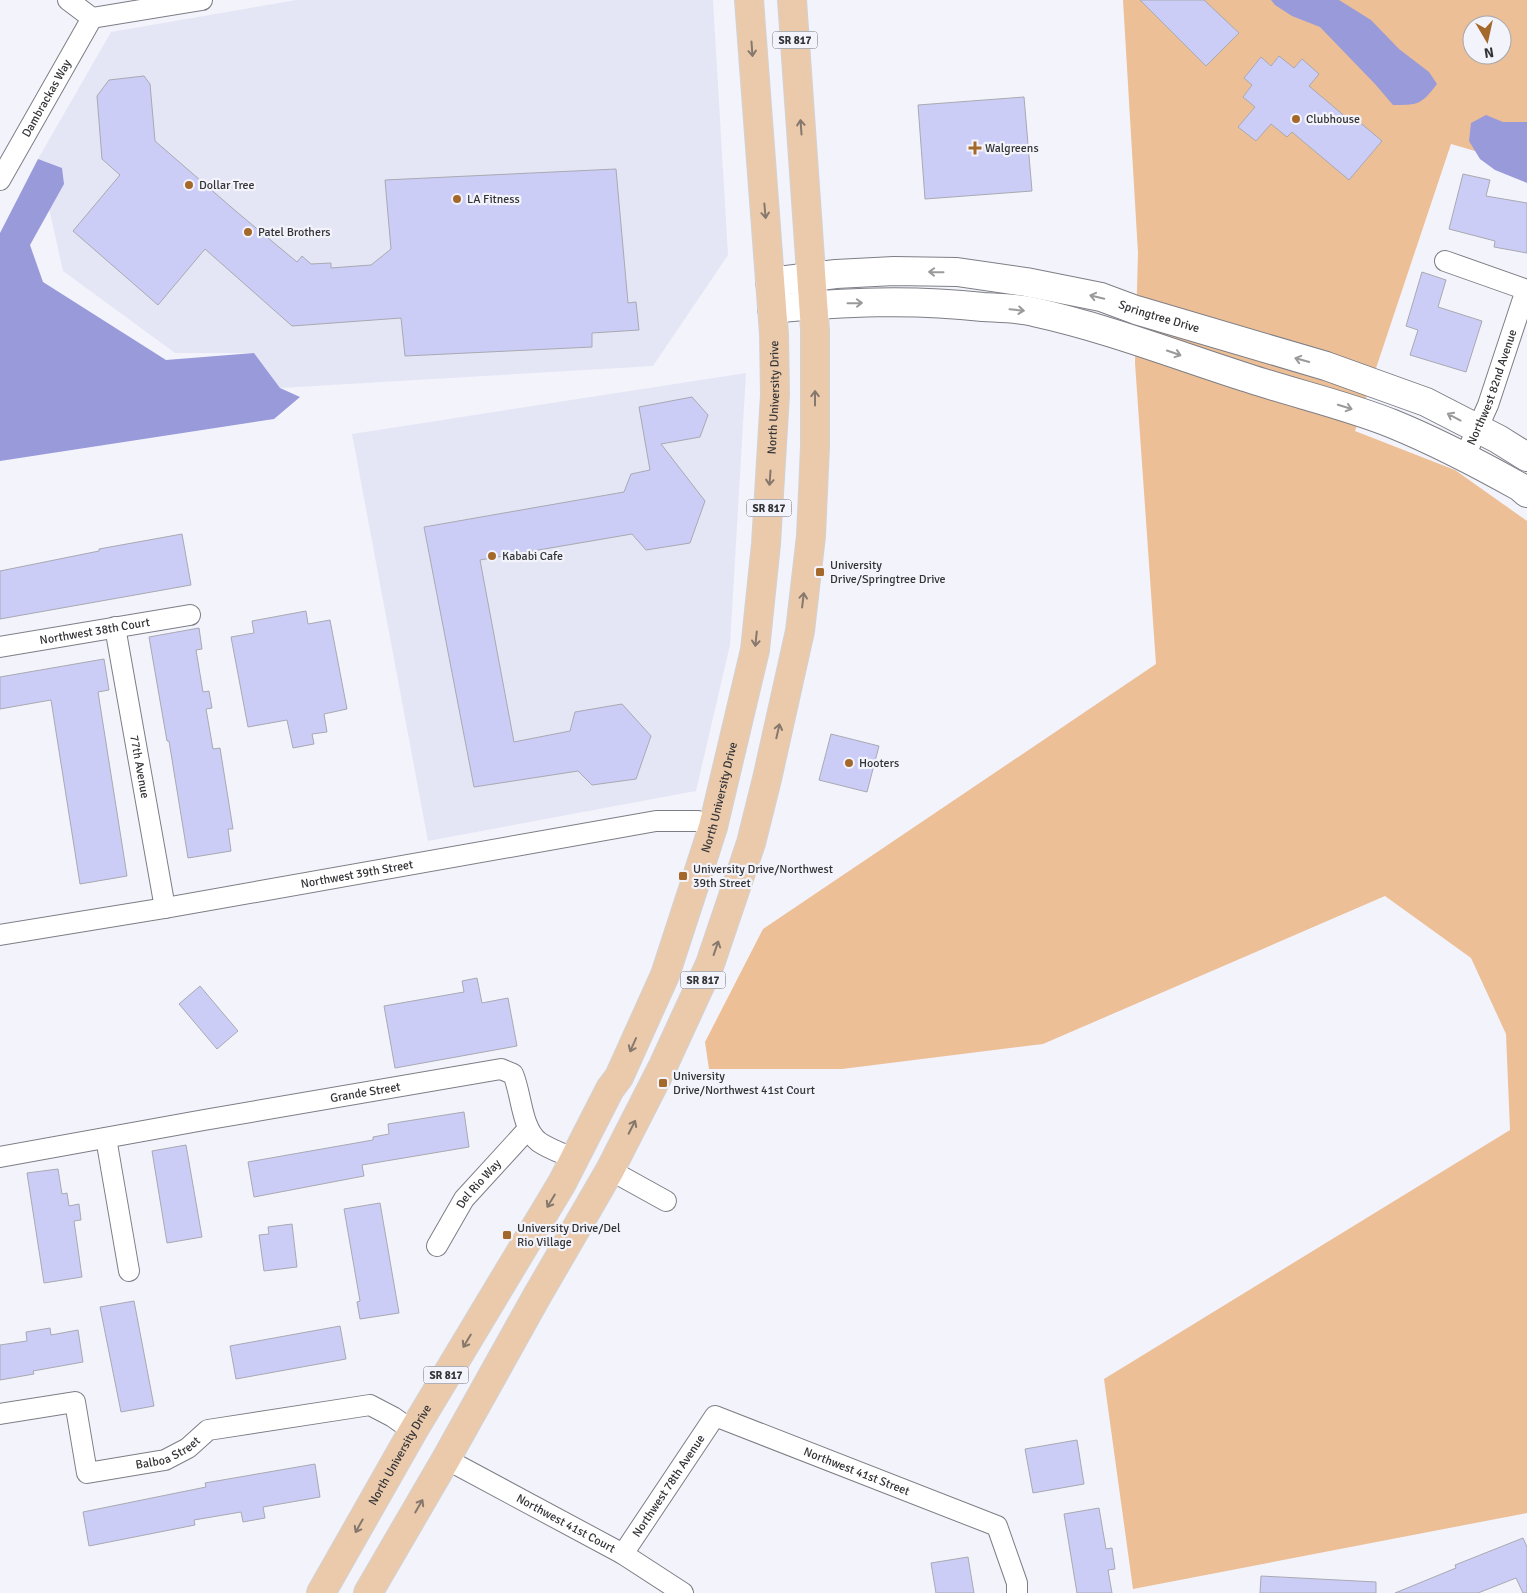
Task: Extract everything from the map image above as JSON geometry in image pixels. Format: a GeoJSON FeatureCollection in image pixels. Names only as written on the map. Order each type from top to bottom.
{"type":"FeatureCollection","features":[{"type":"Feature","properties":{"kind":"main road","name":"North University Drive"},"geometry":{"type":"LineString","coordinates":[[321,1593],[412,1431],[570,1167],[618,1077],[665,975],[713,827],[755,650],[766,544],[776,395],[772,309],[749,0]]}},
{"type":"Feature","properties":{"kind":"main road","name":"SR 817"},"geometry":{"type":"LineString","coordinates":[[368,1593],[613,1163],[663,1066],[710,964],[751,843],[800,631],[810,536],[815,447],[815,330],[792,0]]}},
{"type":"Feature","properties":{"kind":"main road"},"geometry":{"type":"LineString","coordinates":[[610,1089],[614,1107],[598,1136],[613,1163]]}},
{"type":"Feature","properties":{"kind":"main road"},"geometry":{"type":"LineString","coordinates":[[570,1167],[581,1196],[568,1220],[571,1236]]}},
{"type":"Feature","properties":{"kind":"street"},"geometry":{"type":"LineString","coordinates":[[68,0],[92,18],[202,0]]}},
{"type":"Feature","properties":{"kind":"street","name":"Dambrackas Way"},"geometry":{"type":"LineString","coordinates":[[0,180],[92,18]]}},
{"type":"Feature","properties":{"kind":"street"},"geometry":{"type":"LineString","coordinates":[[1446,261],[1527,290]]}},
{"type":"Feature","properties":{"kind":"street","name":"Springtree Drive"},"geometry":{"type":"LineString","coordinates":[[770,282],[894,271],[957,272],[1026,282],[1101,298],[1326,366],[1426,402],[1498,439],[1527,457]]}},
{"type":"Feature","properties":{"kind":"street","name":"Northwest 82nd Avenue"},"geometry":{"type":"LineString","coordinates":[[1465,456],[1488,405],[1527,290]]}},
{"type":"Feature","properties":{"kind":"street"},"geometry":{"type":"LineString","coordinates":[[772,309],[839,303],[913,302],[1032,311],[1099,328],[1394,424],[1465,456],[1520,487],[1527,493]]}},
{"type":"Feature","properties":{"kind":"street","name":"Northwest 38th Court"},"geometry":{"type":"LineString","coordinates":[[0,647],[190,615]]}},
{"type":"Feature","properties":{"kind":"street","name":"77th Avenue"},"geometry":{"type":"LineString","coordinates":[[115,627],[165,908]]}},
{"type":"Feature","properties":{"kind":"street","name":"Northwest 39th Street"},"geometry":{"type":"LineString","coordinates":[[0,935],[165,908],[656,821],[698,821],[713,827]]}},
{"type":"Feature","properties":{"kind":"street","name":"Grande Street"},"geometry":{"type":"LineString","coordinates":[[0,1157],[501,1069],[513,1074],[518,1086],[528,1129]]}},
{"type":"Feature","properties":{"kind":"street"},"geometry":{"type":"LineString","coordinates":[[528,1129],[539,1142],[570,1167]]}},
{"type":"Feature","properties":{"kind":"street","name":"Del Rio Way"},"geometry":{"type":"LineString","coordinates":[[437,1246],[464,1198],[528,1129]]}},
{"type":"Feature","properties":{"kind":"street"},"geometry":{"type":"LineString","coordinates":[[106,1138],[129,1271]]}},
{"type":"Feature","properties":{"kind":"street"},"geometry":{"type":"LineString","coordinates":[[613,1163],[666,1201]]}},
{"type":"Feature","properties":{"kind":"street","name":"Balboa Street"},"geometry":{"type":"LineString","coordinates":[[0,1414],[75,1402],[87,1473],[165,1460],[188,1448],[208,1430],[370,1405],[394,1417],[412,1431]]}},
{"type":"Feature","properties":{"kind":"street","name":"Northwest 41st Street"},"geometry":{"type":"LineString","coordinates":[[715,1416],[997,1526],[1016,1583],[1017,1593]]}},
{"type":"Feature","properties":{"kind":"street","name":"Northwest 78th Avenue"},"geometry":{"type":"LineString","coordinates":[[623,1554],[715,1416]]}},
{"type":"Feature","properties":{"kind":"street","name":"Northwest 41st Court"},"geometry":{"type":"LineString","coordinates":[[446,1459],[623,1554],[683,1593]]}},
{"type":"Feature","properties":{"kind":"shaded area"},"geometry":{"type":"Polygon","coordinates":[[[296,0],[713,0],[728,255],[653,366],[280,388],[254,353],[175,353],[63,271],[38,159],[111,32],[296,0]]]}},
{"type":"Feature","properties":{"kind":"shaded area"},"geometry":{"type":"Polygon","coordinates":[[[1123,0],[1527,0],[1527,166],[1451,144],[1355,431],[1455,470],[1527,521],[1527,1513],[1133,1589],[1104,1379],[1510,1130],[1506,1034],[1471,958],[1385,896],[1043,1044],[842,1069],[709,1069],[705,1042],[763,929],[1156,664],[1135,363],[1138,253],[1123,0]]]}},
{"type":"Feature","properties":{"kind":"shaded area"},"geometry":{"type":"Polygon","coordinates":[[[746,373],[730,645],[696,791],[428,841],[352,434],[746,373]]]}},
{"type":"Feature","properties":{"kind":"water"},"geometry":{"type":"Polygon","coordinates":[[[1271,0],[1339,0],[1371,20],[1399,49],[1429,72],[1437,84],[1423,100],[1408,105],[1393,105],[1320,27],[1292,16],[1275,5],[1271,0]]]}},
{"type":"Feature","properties":{"kind":"water"},"geometry":{"type":"Polygon","coordinates":[[[1486,115],[1503,122],[1527,122],[1527,183],[1495,170],[1480,159],[1469,141],[1471,123],[1486,115]]]}},
{"type":"Feature","properties":{"kind":"water"},"geometry":{"type":"Polygon","coordinates":[[[38,159],[62,168],[64,184],[30,245],[43,282],[166,360],[254,353],[280,388],[300,397],[274,419],[0,461],[0,233],[38,159]]]}},
{"type":"Feature","properties":{"kind":"building"},"geometry":{"type":"Polygon","coordinates":[[[1140,0],[1204,0],[1239,33],[1206,66],[1140,0]]]}},
{"type":"Feature","properties":{"kind":"building","name":"Clubhouse"},"geometry":{"type":"Polygon","coordinates":[[[1279,56],[1294,68],[1302,59],[1319,74],[1309,86],[1354,124],[1357,120],[1382,141],[1349,180],[1292,132],[1287,137],[1271,124],[1256,141],[1238,127],[1255,107],[1243,97],[1252,85],[1244,78],[1261,57],[1271,66],[1279,56]]]}},
{"type":"Feature","properties":{"kind":"building"},"geometry":{"type":"Polygon","coordinates":[[[144,76],[150,84],[155,141],[297,262],[302,256],[311,264],[331,263],[331,268],[371,265],[391,249],[385,180],[616,169],[628,303],[636,302],[639,330],[592,333],[592,347],[405,356],[401,318],[292,326],[205,249],[158,305],[73,231],[120,175],[102,159],[97,96],[109,80],[144,76]]]}},
{"type":"Feature","properties":{"kind":"building","name":"Walgreens"},"geometry":{"type":"Polygon","coordinates":[[[1024,97],[1032,191],[925,199],[918,105],[1024,97]]]}},
{"type":"Feature","properties":{"kind":"building"},"geometry":{"type":"Polygon","coordinates":[[[1463,174],[1490,180],[1486,196],[1527,203],[1527,253],[1494,247],[1495,241],[1449,229],[1463,174]]]}},
{"type":"Feature","properties":{"kind":"building"},"geometry":{"type":"Polygon","coordinates":[[[1422,272],[1446,280],[1438,307],[1482,321],[1466,372],[1410,355],[1418,330],[1406,326],[1422,272]]]}},
{"type":"Feature","properties":{"kind":"building"},"geometry":{"type":"Polygon","coordinates":[[[692,397],[708,415],[700,437],[661,444],[705,501],[690,543],[646,550],[632,534],[480,560],[514,742],[570,731],[575,712],[622,704],[651,736],[636,779],[592,785],[578,771],[474,787],[424,527],[624,492],[631,474],[650,470],[639,407],[692,397]]]}},
{"type":"Feature","properties":{"kind":"building"},"geometry":{"type":"Polygon","coordinates":[[[182,534],[191,585],[0,619],[0,571],[99,551],[99,549],[182,534]]]}},
{"type":"Feature","properties":{"kind":"building"},"geometry":{"type":"Polygon","coordinates":[[[306,611],[308,624],[330,620],[347,709],[324,714],[327,732],[312,734],[314,744],[293,748],[287,720],[248,727],[231,637],[254,633],[252,621],[306,611]]]}},
{"type":"Feature","properties":{"kind":"building"},"geometry":{"type":"Polygon","coordinates":[[[199,628],[202,649],[196,650],[203,692],[209,691],[212,708],[206,709],[213,749],[220,748],[233,829],[228,829],[231,851],[188,858],[169,741],[167,741],[149,637],[199,628]]]}},
{"type":"Feature","properties":{"kind":"building"},"geometry":{"type":"Polygon","coordinates":[[[104,659],[109,690],[98,692],[127,876],[80,884],[51,700],[0,709],[0,677],[104,659]]]}},
{"type":"Feature","properties":{"kind":"building","name":"Hooters"},"geometry":{"type":"Polygon","coordinates":[[[831,734],[879,746],[867,792],[819,780],[831,734]]]}},
{"type":"Feature","properties":{"kind":"building"},"geometry":{"type":"Polygon","coordinates":[[[477,978],[482,1003],[508,998],[517,1046],[395,1068],[384,1006],[464,992],[462,981],[477,978]]]}},
{"type":"Feature","properties":{"kind":"building"},"geometry":{"type":"Polygon","coordinates":[[[200,986],[238,1031],[217,1049],[179,1004],[200,986]]]}},
{"type":"Feature","properties":{"kind":"building"},"geometry":{"type":"Polygon","coordinates":[[[464,1112],[469,1147],[362,1165],[364,1176],[254,1197],[248,1162],[373,1140],[373,1137],[389,1134],[388,1124],[464,1112]]]}},
{"type":"Feature","properties":{"kind":"building"},"geometry":{"type":"Polygon","coordinates":[[[186,1145],[202,1237],[167,1243],[152,1151],[186,1145]]]}},
{"type":"Feature","properties":{"kind":"building"},"geometry":{"type":"Polygon","coordinates":[[[58,1169],[62,1194],[67,1193],[69,1206],[79,1204],[81,1220],[74,1221],[82,1277],[44,1283],[27,1173],[58,1169]]]}},
{"type":"Feature","properties":{"kind":"building"},"geometry":{"type":"Polygon","coordinates":[[[380,1203],[399,1313],[360,1319],[357,1302],[360,1301],[344,1209],[380,1203]]]}},
{"type":"Feature","properties":{"kind":"building"},"geometry":{"type":"Polygon","coordinates":[[[292,1224],[297,1267],[264,1271],[259,1235],[269,1234],[268,1227],[292,1224]]]}},
{"type":"Feature","properties":{"kind":"building"},"geometry":{"type":"Polygon","coordinates":[[[134,1301],[154,1406],[121,1412],[100,1307],[134,1301]]]}},
{"type":"Feature","properties":{"kind":"building"},"geometry":{"type":"Polygon","coordinates":[[[340,1326],[346,1359],[236,1379],[230,1346],[340,1326]]]}},
{"type":"Feature","properties":{"kind":"building"},"geometry":{"type":"Polygon","coordinates":[[[50,1328],[51,1335],[78,1330],[83,1362],[33,1371],[34,1374],[0,1380],[0,1345],[27,1341],[26,1332],[50,1328]]]}},
{"type":"Feature","properties":{"kind":"building"},"geometry":{"type":"Polygon","coordinates":[[[1077,1440],[1084,1484],[1033,1493],[1025,1449],[1077,1440]]]}},
{"type":"Feature","properties":{"kind":"building"},"geometry":{"type":"Polygon","coordinates":[[[315,1464],[320,1497],[263,1507],[265,1518],[243,1522],[241,1512],[194,1520],[195,1525],[89,1546],[83,1512],[206,1487],[205,1483],[315,1464]]]}},
{"type":"Feature","properties":{"kind":"building"},"geometry":{"type":"Polygon","coordinates":[[[1099,1508],[1106,1549],[1112,1548],[1115,1569],[1108,1570],[1112,1593],[1077,1593],[1064,1514],[1099,1508]]]}},
{"type":"Feature","properties":{"kind":"building"},"geometry":{"type":"Polygon","coordinates":[[[1523,1538],[1527,1547],[1527,1593],[1523,1593],[1516,1578],[1478,1593],[1395,1593],[1456,1568],[1455,1565],[1523,1538]]]}},
{"type":"Feature","properties":{"kind":"building"},"geometry":{"type":"Polygon","coordinates":[[[968,1557],[974,1593],[936,1593],[931,1563],[968,1557]]]}},
{"type":"Feature","properties":{"kind":"building"},"geometry":{"type":"Polygon","coordinates":[[[1261,1576],[1376,1582],[1376,1593],[1260,1593],[1261,1576]]]}},
{"type":"Feature","properties":{"kind":"place","name":"Clubhouse"},"geometry":{"type":"Point","coordinates":[1296,119]}},
{"type":"Feature","properties":{"kind":"place","name":"Walgreens"},"geometry":{"type":"Point","coordinates":[975,148]}},
{"type":"Feature","properties":{"kind":"place","name":"Dollar Tree"},"geometry":{"type":"Point","coordinates":[189,185]}},
{"type":"Feature","properties":{"kind":"place","name":"LA Fitness"},"geometry":{"type":"Point","coordinates":[457,199]}},
{"type":"Feature","properties":{"kind":"place","name":"Patel Brothers"},"geometry":{"type":"Point","coordinates":[248,232]}},
{"type":"Feature","properties":{"kind":"place","name":"Kababi Cafe"},"geometry":{"type":"Point","coordinates":[492,556]}},
{"type":"Feature","properties":{"kind":"place","name":"University Drive/Springtree Drive"},"geometry":{"type":"Point","coordinates":[820,572]}},
{"type":"Feature","properties":{"kind":"place","name":"Hooters"},"geometry":{"type":"Point","coordinates":[849,763]}},
{"type":"Feature","properties":{"kind":"place","name":"University Drive/Northwest 39th Street"},"geometry":{"type":"Point","coordinates":[683,876]}},
{"type":"Feature","properties":{"kind":"place","name":"University Drive/Northwest 41st Court"},"geometry":{"type":"Point","coordinates":[663,1083]}},
{"type":"Feature","properties":{"kind":"place","name":"University Drive/Del Rio Village"},"geometry":{"type":"Point","coordinates":[507,1235]}}]}
